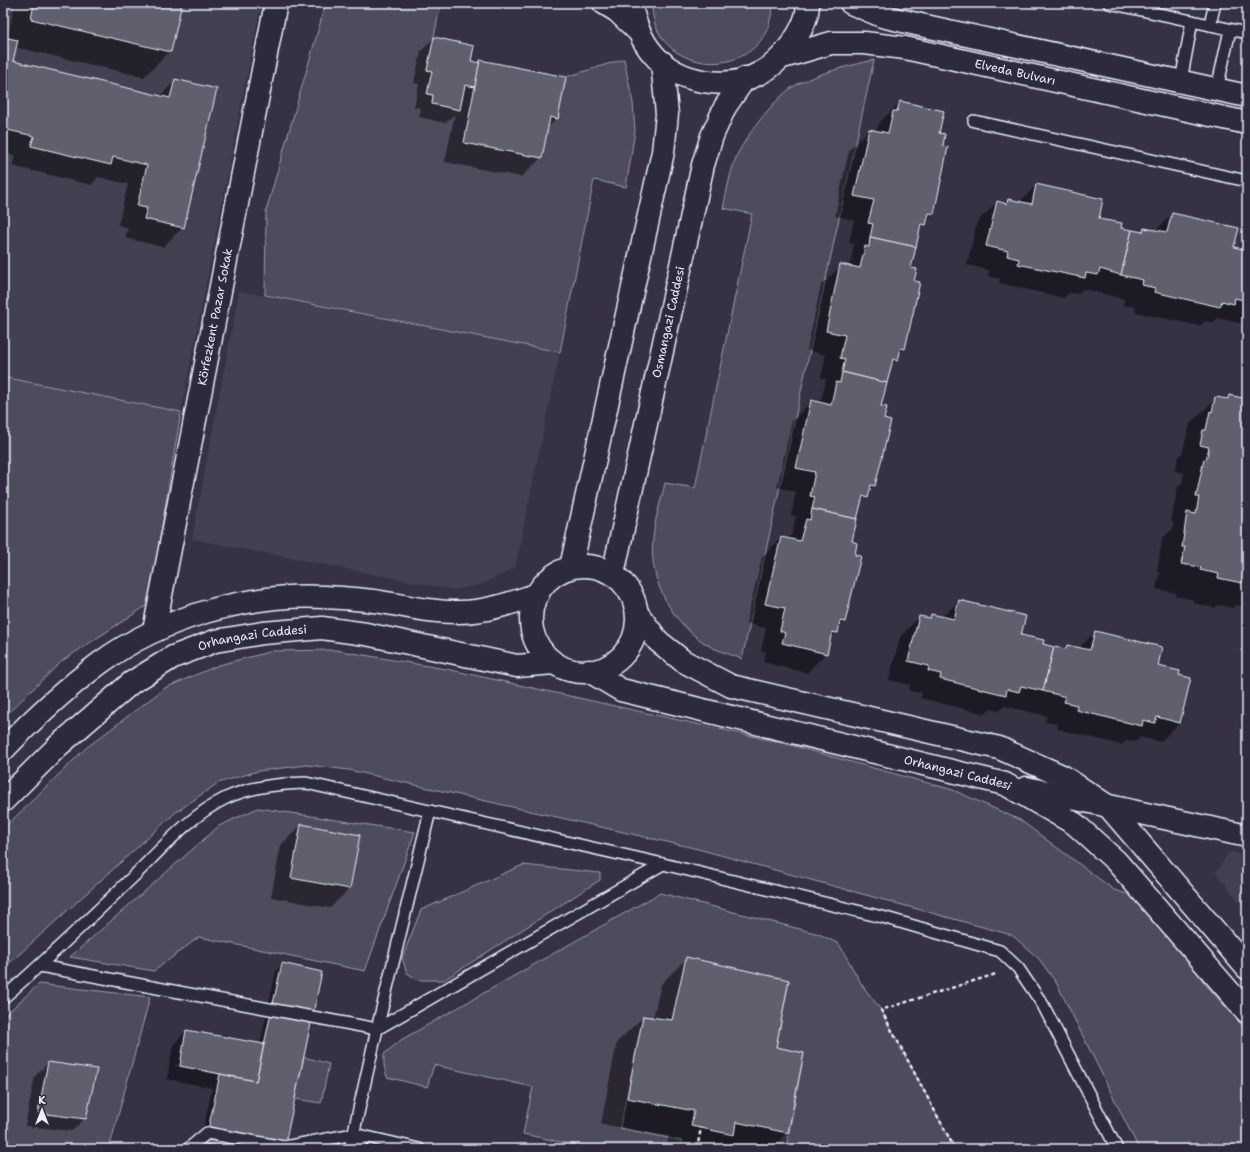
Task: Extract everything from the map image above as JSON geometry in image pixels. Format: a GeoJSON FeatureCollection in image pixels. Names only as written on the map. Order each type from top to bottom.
{"type":"FeatureCollection","features":[{"type":"Feature","properties":{"kind":"street","name":"Körfezkent Pazar Sokak"},"geometry":{"type":"LineString","coordinates":[[154,631],[276,3]]}},
{"type":"Feature","properties":{"kind":"street"},"geometry":{"type":"LineString","coordinates":[[604,3],[617,11],[637,30],[654,56],[679,74],[706,82],[734,82],[760,74],[782,57],[799,35],[808,9],[808,3]]}},
{"type":"Feature","properties":{"kind":"street"},"geometry":{"type":"LineString","coordinates":[[630,3],[637,30]]}},
{"type":"Feature","properties":{"kind":"street"},"geometry":{"type":"LineString","coordinates":[[851,3],[882,16],[916,24],[1247,96]]}},
{"type":"Feature","properties":{"kind":"street","name":"Elveda Bulvarı"},"geometry":{"type":"LineString","coordinates":[[782,57],[831,43],[864,43],[905,48],[1247,123]]}},
{"type":"Feature","properties":{"kind":"street"},"geometry":{"type":"LineString","coordinates":[[571,567],[664,152],[667,114],[662,62]]}},
{"type":"Feature","properties":{"kind":"street","name":"Osmangazi Caddesi"},"geometry":{"type":"LineString","coordinates":[[613,574],[703,165],[712,136],[725,107],[745,78]]}},
{"type":"Feature","properties":{"kind":"street"},"geometry":{"type":"LineString","coordinates":[[638,613],[637,630],[630,646],[619,660],[604,669],[589,671],[571,670],[554,663],[541,650],[533,634],[531,616],[534,599],[544,584],[558,572],[571,567],[593,566],[609,571],[623,582],[633,596],[638,613],[658,641],[683,661],[730,686],[999,748],[1062,776],[1109,807],[1247,968]]}},
{"type":"Feature","properties":{"kind":"street"},"geometry":{"type":"LineString","coordinates":[[3,750],[38,714],[100,663],[154,631],[206,610],[261,599],[323,596],[380,602],[426,610],[459,612],[499,607],[538,594]]}},
{"type":"Feature","properties":{"kind":"street","name":"Orhangazi Caddesi"},"geometry":{"type":"LineString","coordinates":[[3,801],[58,746],[131,682],[173,657],[215,641],[263,632],[322,628],[366,634],[517,666],[554,663]]}},
{"type":"Feature","properties":{"kind":"street","name":"Orhangazi Caddesi"},"geometry":{"type":"LineString","coordinates":[[589,671],[621,690],[1005,784],[1075,824],[1116,861],[1247,1012]]}},
{"type":"Feature","properties":{"kind":"street"},"geometry":{"type":"LineString","coordinates":[[1005,784],[1247,836]]}},
{"type":"Feature","properties":{"kind":"lane"},"geometry":{"type":"LineString","coordinates":[[1109,3],[1247,33]]}},
{"type":"Feature","properties":{"kind":"lane"},"geometry":{"type":"LineString","coordinates":[[1210,26],[1215,3]]}},
{"type":"Feature","properties":{"kind":"lane"},"geometry":{"type":"LineString","coordinates":[[1181,81],[1192,21]]}},
{"type":"Feature","properties":{"kind":"lane"},"geometry":{"type":"LineString","coordinates":[[1217,89],[1230,30]]}},
{"type":"Feature","properties":{"kind":"lane"},"geometry":{"type":"LineString","coordinates":[[974,121],[1247,181]]}},
{"type":"Feature","properties":{"kind":"lane"},"geometry":{"type":"LineString","coordinates":[[3,998],[40,966],[191,820],[224,799],[248,789],[278,784],[306,783],[663,864],[916,927],[1000,951],[1018,968],[1043,1005],[1117,1149]]}},
{"type":"Feature","properties":{"kind":"lane"},"geometry":{"type":"LineString","coordinates":[[350,1149],[377,1029],[430,811]]}},
{"type":"Feature","properties":{"kind":"lane"},"geometry":{"type":"LineString","coordinates":[[40,966],[377,1029],[663,864]]}},
{"type":"Feature","properties":{"kind":"lane"},"geometry":{"type":"LineString","coordinates":[[188,1149],[207,1132],[285,1148],[354,1134],[419,1149]]}},
{"type":"Feature","properties":{"kind":"lane"},"geometry":{"type":"LineString","coordinates":[[354,1134],[362,1149]]}},
{"type":"Feature","properties":{"kind":"path"},"geometry":{"type":"LineString","coordinates":[[954,1149],[881,1010],[1018,968]]}},
{"type":"Feature","properties":{"kind":"path"},"geometry":{"type":"LineString","coordinates":[[696,1149],[701,1128]]}},
{"type":"Feature","properties":{"kind":"shaded area"},"geometry":{"type":"Polygon","coordinates":[[[3,3],[261,3],[181,412],[3,377],[3,3]]]}},
{"type":"Feature","properties":{"kind":"shaded area"},"geometry":{"type":"Polygon","coordinates":[[[326,3],[441,3],[427,70],[432,71],[427,94],[433,95],[432,104],[459,110],[465,85],[475,87],[464,143],[541,158],[550,117],[558,118],[566,77],[624,59],[633,103],[635,131],[626,187],[594,180],[560,352],[265,295],[266,211],[326,3]]]}},
{"type":"Feature","properties":{"kind":"shaded area"},"geometry":{"type":"Polygon","coordinates":[[[652,3],[772,3],[767,29],[754,48],[734,59],[712,63],[690,59],[670,47],[657,29],[652,3]]]}},
{"type":"Feature","properties":{"kind":"shaded area"},"geometry":{"type":"Polygon","coordinates":[[[874,60],[742,659],[713,648],[687,629],[667,603],[660,588],[655,572],[653,556],[655,526],[665,483],[695,488],[752,214],[723,208],[727,188],[737,155],[755,126],[781,96],[798,84],[816,76],[874,60]]]}},
{"type":"Feature","properties":{"kind":"shaded area"},"geometry":{"type":"Polygon","coordinates":[[[239,291],[560,352],[515,568],[480,585],[454,590],[192,539],[239,291]]]}},
{"type":"Feature","properties":{"kind":"shaded area"},"geometry":{"type":"Polygon","coordinates":[[[3,377],[181,412],[149,604],[62,661],[3,718],[3,377]]]}},
{"type":"Feature","properties":{"kind":"shaded area"},"geometry":{"type":"Polygon","coordinates":[[[335,650],[451,670],[783,743],[953,790],[1020,820],[1114,890],[1151,901],[1205,984],[1247,1031],[1247,1149],[1139,1149],[1057,984],[1039,959],[1012,935],[698,849],[349,770],[307,765],[258,771],[218,783],[175,813],[3,969],[3,829],[86,748],[165,688],[219,665],[273,651],[335,650]]]}},
{"type":"Feature","properties":{"kind":"shaded area"},"geometry":{"type":"Polygon","coordinates":[[[258,808],[415,832],[365,971],[199,937],[154,971],[70,957],[219,826],[258,808]]]}},
{"type":"Feature","properties":{"kind":"shaded area"},"geometry":{"type":"Polygon","coordinates":[[[1229,852],[1247,856],[1247,911],[1216,873],[1229,852]]]}},
{"type":"Feature","properties":{"kind":"shaded area"},"geometry":{"type":"Polygon","coordinates":[[[523,865],[600,873],[600,880],[444,980],[418,980],[407,973],[402,958],[421,910],[523,865]]]}},
{"type":"Feature","properties":{"kind":"shaded area"},"geometry":{"type":"Polygon","coordinates":[[[660,893],[819,934],[839,944],[862,985],[881,1010],[955,1149],[786,1149],[804,1053],[776,1047],[789,981],[686,958],[672,1020],[643,1016],[620,1128],[683,1141],[681,1149],[594,1149],[523,1134],[533,1087],[434,1065],[427,1087],[387,1077],[384,1065],[384,1054],[401,1040],[660,893]]]}},
{"type":"Feature","properties":{"kind":"shaded area"},"geometry":{"type":"Polygon","coordinates":[[[39,984],[150,997],[109,1149],[3,1149],[3,1017],[39,984]]]}},
{"type":"Feature","properties":{"kind":"shaded area"},"geometry":{"type":"Polygon","coordinates":[[[304,1057],[329,1064],[321,1103],[295,1099],[304,1057]]]}},
{"type":"Feature","properties":{"kind":"building"},"geometry":{"type":"Polygon","coordinates":[[[34,3],[182,3],[171,52],[31,19],[34,3]]]}},
{"type":"Feature","properties":{"kind":"building"},"geometry":{"type":"Polygon","coordinates":[[[3,37],[18,40],[13,61],[170,98],[175,79],[217,89],[184,228],[144,219],[147,208],[137,206],[147,165],[113,157],[111,165],[31,146],[34,136],[3,129],[3,37]]]}},
{"type":"Feature","properties":{"kind":"building"},"geometry":{"type":"Polygon","coordinates":[[[434,37],[474,46],[471,61],[480,63],[475,87],[465,85],[460,110],[432,104],[433,95],[427,94],[432,71],[427,70],[434,37]]]}},
{"type":"Feature","properties":{"kind":"building"},"geometry":{"type":"Polygon","coordinates":[[[480,60],[566,77],[558,119],[550,117],[542,158],[464,143],[480,60]]]}},
{"type":"Feature","properties":{"kind":"building"},"geometry":{"type":"Polygon","coordinates":[[[900,101],[944,111],[939,133],[945,134],[943,146],[948,147],[934,214],[929,213],[926,225],[921,224],[916,247],[870,237],[873,224],[868,223],[874,200],[854,196],[869,129],[888,133],[893,111],[897,111],[900,101]]]}},
{"type":"Feature","properties":{"kind":"building"},"geometry":{"type":"Polygon","coordinates":[[[1036,184],[1103,199],[1099,219],[1122,223],[1121,228],[1132,230],[1121,275],[1100,269],[1098,275],[1086,273],[1085,278],[1018,264],[1019,259],[1007,256],[1008,251],[986,246],[997,201],[1007,204],[1008,199],[1032,204],[1036,184]]]}},
{"type":"Feature","properties":{"kind":"building"},"geometry":{"type":"Polygon","coordinates":[[[1172,213],[1239,228],[1234,247],[1247,250],[1247,301],[1235,298],[1234,304],[1222,301],[1220,307],[1154,292],[1155,288],[1142,285],[1143,280],[1121,275],[1132,230],[1143,232],[1144,228],[1167,232],[1172,213]]]}},
{"type":"Feature","properties":{"kind":"building"},"geometry":{"type":"Polygon","coordinates":[[[870,237],[916,247],[911,268],[917,269],[914,281],[920,282],[905,349],[901,348],[898,361],[893,359],[887,383],[842,372],[845,359],[840,358],[845,335],[826,331],[840,264],[860,268],[865,246],[869,247],[870,237]]]}},
{"type":"Feature","properties":{"kind":"building"},"geometry":{"type":"Polygon","coordinates":[[[842,372],[887,383],[881,406],[887,407],[884,419],[891,421],[875,486],[871,485],[868,498],[863,496],[857,519],[812,509],[815,497],[810,496],[815,472],[796,468],[811,400],[831,405],[836,382],[840,383],[842,372]]]}},
{"type":"Feature","properties":{"kind":"building"},"geometry":{"type":"Polygon","coordinates":[[[1229,395],[1247,399],[1247,580],[1243,579],[1242,583],[1218,578],[1219,574],[1200,570],[1201,567],[1181,564],[1185,547],[1182,547],[1187,512],[1196,514],[1199,497],[1196,497],[1204,459],[1206,460],[1209,447],[1200,445],[1203,430],[1206,430],[1215,397],[1228,399],[1229,395]]]}},
{"type":"Feature","properties":{"kind":"building"},"geometry":{"type":"Polygon","coordinates":[[[812,509],[857,519],[852,541],[857,543],[855,555],[861,556],[845,622],[840,621],[838,633],[832,632],[827,654],[782,643],[785,633],[780,631],[785,608],[765,604],[781,537],[800,541],[806,519],[810,520],[812,509]]]}},
{"type":"Feature","properties":{"kind":"building"},"geometry":{"type":"Polygon","coordinates":[[[959,600],[1026,616],[1021,635],[1044,640],[1043,644],[1054,647],[1043,691],[1021,686],[1019,692],[1007,689],[1006,695],[940,679],[941,674],[928,671],[929,666],[908,661],[919,616],[930,618],[931,614],[954,619],[959,600]]]}},
{"type":"Feature","properties":{"kind":"building"},"geometry":{"type":"Polygon","coordinates":[[[1095,631],[1162,647],[1158,666],[1180,671],[1179,675],[1191,678],[1180,723],[1157,717],[1155,723],[1143,720],[1142,726],[1076,710],[1077,705],[1064,702],[1066,697],[1043,691],[1054,647],[1066,649],[1067,645],[1090,650],[1095,631]]]}},
{"type":"Feature","properties":{"kind":"building"},"geometry":{"type":"Polygon","coordinates":[[[301,824],[360,835],[350,889],[291,878],[301,824]]]}},
{"type":"Feature","properties":{"kind":"building"},"geometry":{"type":"Polygon","coordinates":[[[686,957],[789,980],[776,1047],[804,1053],[788,1133],[736,1122],[734,1135],[691,1126],[694,1111],[627,1098],[643,1016],[672,1020],[686,957]]]}},
{"type":"Feature","properties":{"kind":"building"},"geometry":{"type":"Polygon","coordinates":[[[282,963],[322,972],[284,1149],[227,1149],[205,1144],[220,1074],[256,1081],[282,963]]]}},
{"type":"Feature","properties":{"kind":"building"},"geometry":{"type":"Polygon","coordinates":[[[186,1030],[264,1044],[256,1081],[180,1066],[186,1030]]]}},
{"type":"Feature","properties":{"kind":"building"},"geometry":{"type":"Polygon","coordinates":[[[48,1062],[97,1069],[86,1119],[38,1113],[48,1062]]]}}]}
